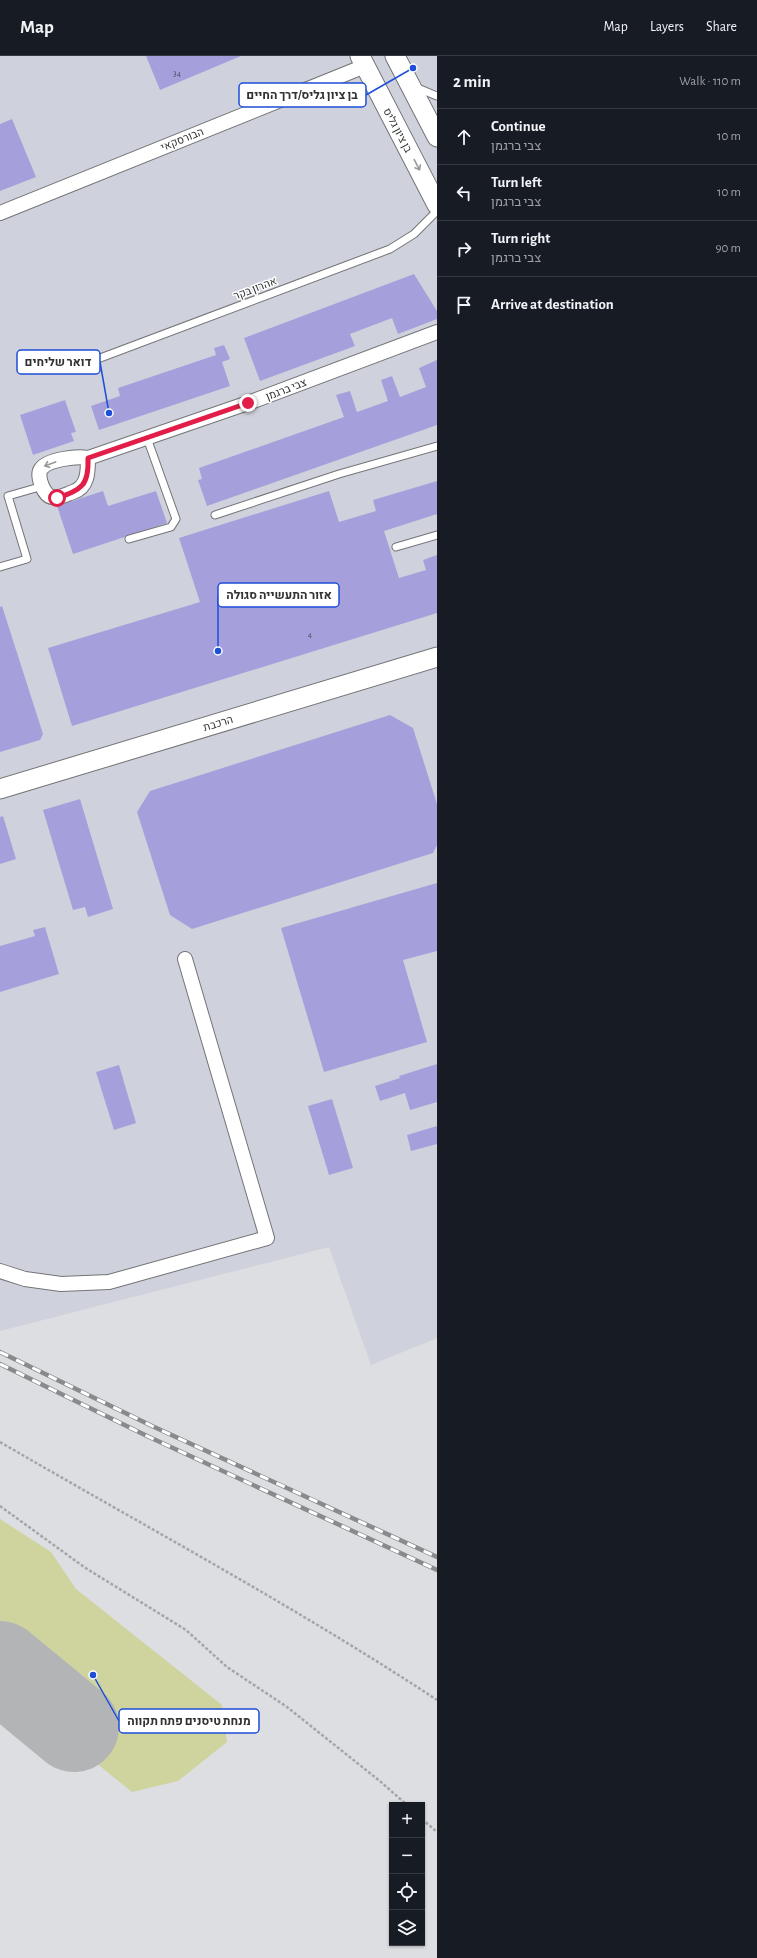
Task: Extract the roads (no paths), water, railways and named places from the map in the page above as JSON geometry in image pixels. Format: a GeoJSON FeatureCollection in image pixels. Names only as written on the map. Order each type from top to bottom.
{"type":"FeatureCollection","features":[{"type":"Feature","properties":{"kind":"street"},"geometry":{"type":"LineString","coordinates":[[396,56],[437,137]]}},
{"type":"Feature","properties":{"kind":"street","name":"בן ציון גליס"},"geometry":{"type":"LineString","coordinates":[[362,61],[437,205]]}},
{"type":"Feature","properties":{"kind":"street","name":"הבורסקאי"},"geometry":{"type":"LineString","coordinates":[[0,213],[362,61]]}},
{"type":"Feature","properties":{"kind":"street","name":"צבי ברגמן"},"geometry":{"type":"LineString","coordinates":[[43,486],[39,476],[40,470],[44,465],[70,457],[79,456],[88,458],[248,403],[437,332]]}},
{"type":"Feature","properties":{"kind":"street"},"geometry":{"type":"LineString","coordinates":[[43,486],[46,494],[57,498],[76,491],[83,486],[87,478],[88,458]]}},
{"type":"Feature","properties":{"kind":"street","name":"הרכבת"},"geometry":{"type":"LineString","coordinates":[[0,789],[437,657]]}},
{"type":"Feature","properties":{"kind":"street"},"geometry":{"type":"LineString","coordinates":[[0,1271],[25,1279],[61,1284],[109,1282],[267,1238],[185,959]]}},
{"type":"Feature","properties":{"kind":"lane"},"geometry":{"type":"LineString","coordinates":[[410,85],[437,96]]}},
{"type":"Feature","properties":{"kind":"lane","name":"אהרון בקר"},"geometry":{"type":"LineString","coordinates":[[71,369],[390,249],[414,234],[437,211]]}},
{"type":"Feature","properties":{"kind":"lane"},"geometry":{"type":"LineString","coordinates":[[129,540],[170,527],[176,519],[147,438]]}},
{"type":"Feature","properties":{"kind":"lane"},"geometry":{"type":"LineString","coordinates":[[215,515],[339,474],[437,446]]}},
{"type":"Feature","properties":{"kind":"lane"},"geometry":{"type":"LineString","coordinates":[[0,567],[27,558],[8,496],[43,486]]}},
{"type":"Feature","properties":{"kind":"lane"},"geometry":{"type":"LineString","coordinates":[[396,547],[437,535]]}},
{"type":"Feature","properties":{"kind":"railway"},"geometry":{"type":"LineString","coordinates":[[0,1352],[152,1426],[437,1557]]}},
{"type":"Feature","properties":{"kind":"railway"},"geometry":{"type":"LineString","coordinates":[[0,1364],[147,1436],[437,1570]]}},
{"type":"Feature","properties":{"kind":"place","name":"בן ציון גליס/דרך החיים"},"geometry":{"type":"Point","coordinates":[413,68]}},
{"type":"Feature","properties":{"kind":"place","name":"דואר שליחים"},"geometry":{"type":"Point","coordinates":[109,413]}},
{"type":"Feature","properties":{"kind":"place","name":"אזור התעשייה סגולה"},"geometry":{"type":"Point","coordinates":[218,651]}},
{"type":"Feature","properties":{"kind":"place","name":"מנחת טיסנים פתח תקווה"},"geometry":{"type":"Point","coordinates":[93,1675]}}]}
